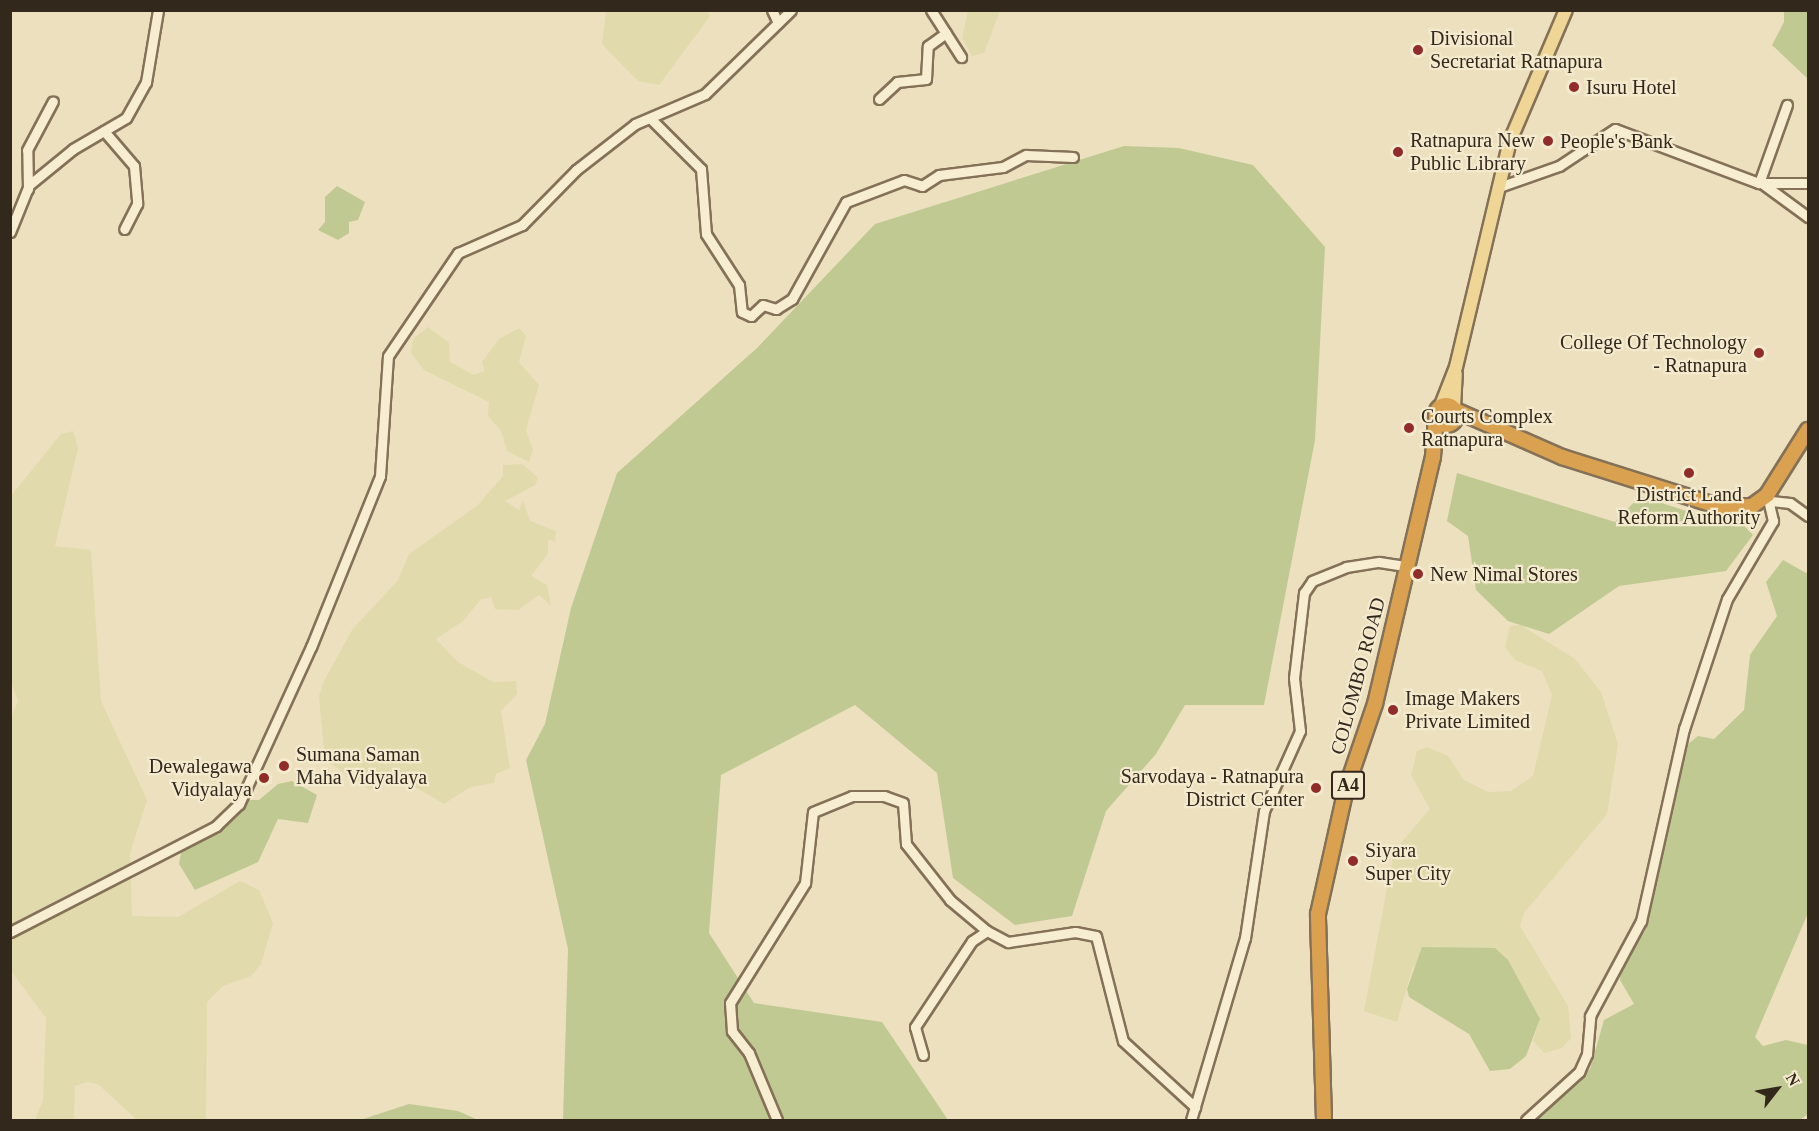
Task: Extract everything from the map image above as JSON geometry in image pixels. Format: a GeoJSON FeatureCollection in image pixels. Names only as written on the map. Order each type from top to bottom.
{"type":"FeatureCollection","features":[{"type":"Feature","properties":{"kind":"highway"},"geometry":{"type":"LineString","coordinates":[[1448,415],[1721,507],[1752,506],[1769,498],[1809,430]]}},
{"type":"Feature","properties":{"kind":"highway","name":"COLOMBO ROAD"},"geometry":{"type":"LineString","coordinates":[[1324,1120],[1318,914],[1433,457],[1448,415]]}},
{"type":"Feature","properties":{"kind":"main road"},"geometry":{"type":"LineString","coordinates":[[1448,415],[1456,367],[1510,141],[1566,10]]}},
{"type":"Feature","properties":{"kind":"street"},"geometry":{"type":"LineString","coordinates":[[28,189],[73,149],[126,118],[146,82],[158,10]]}},
{"type":"Feature","properties":{"kind":"street"},"geometry":{"type":"LineString","coordinates":[[772,10],[778,23]]}},
{"type":"Feature","properties":{"kind":"street"},"geometry":{"type":"LineString","coordinates":[[10,932],[216,826],[239,804],[311,647],[380,476],[388,356],[458,253],[522,225],[576,170],[650,118],[705,94],[791,10]]}},
{"type":"Feature","properties":{"kind":"street"},"geometry":{"type":"LineString","coordinates":[[931,10],[961,57]]}},
{"type":"Feature","properties":{"kind":"street"},"geometry":{"type":"LineString","coordinates":[[879,99],[897,82],[926,79],[928,46],[945,33]]}},
{"type":"Feature","properties":{"kind":"street"},"geometry":{"type":"LineString","coordinates":[[10,232],[28,189],[27,150],[53,101]]}},
{"type":"Feature","properties":{"kind":"street"},"geometry":{"type":"LineString","coordinates":[[1761,183],[1788,105]]}},
{"type":"Feature","properties":{"kind":"street"},"geometry":{"type":"LineString","coordinates":[[650,118],[701,169],[706,234],[739,285],[742,312],[751,316],[764,305],[776,309],[792,299],[846,202],[904,180],[922,186],[939,175],[1003,167],[1026,155],[1073,157]]}},
{"type":"Feature","properties":{"kind":"street"},"geometry":{"type":"LineString","coordinates":[[1499,187],[1559,166],[1615,129],[1761,183],[1809,217]]}},
{"type":"Feature","properties":{"kind":"street"},"geometry":{"type":"LineString","coordinates":[[104,131],[134,166],[137,204],[124,229]]}},
{"type":"Feature","properties":{"kind":"street"},"geometry":{"type":"LineString","coordinates":[[1761,183],[1809,183]]}},
{"type":"Feature","properties":{"kind":"street"},"geometry":{"type":"LineString","coordinates":[[1526,1120],[1579,1072],[1587,1054],[1590,1016],[1641,921],[1684,729],[1731,590],[1773,521],[1769,498],[1790,503],[1809,516]]}},
{"type":"Feature","properties":{"kind":"street"},"geometry":{"type":"LineString","coordinates":[[1191,1120],[1245,938],[1264,811],[1300,731],[1294,678],[1304,593],[1312,582],[1346,567],[1379,562],[1405,566]]}},
{"type":"Feature","properties":{"kind":"street"},"geometry":{"type":"LineString","coordinates":[[777,1120],[749,1053],[732,1031],[730,1003],[805,883],[813,812],[852,796],[900,801],[911,852],[965,916],[987,931],[1008,942],[1075,932],[1096,936],[1123,1041],[1195,1107]]}},
{"type":"Feature","properties":{"kind":"street"},"geometry":{"type":"LineString","coordinates":[[923,1055],[915,1027],[972,941],[987,931]]}},
{"type":"Feature","properties":{"kind":"shaded area"},"geometry":{"type":"Polygon","coordinates":[[[606,11],[707,11],[710,16],[659,85],[638,81],[602,44],[606,11]]]}},
{"type":"Feature","properties":{"kind":"shaded area"},"geometry":{"type":"Polygon","coordinates":[[[968,11],[1000,11],[984,53],[972,56],[962,38],[968,11]]]}},
{"type":"Feature","properties":{"kind":"shaded area"},"geometry":{"type":"Polygon","coordinates":[[[428,327],[449,343],[450,362],[474,375],[485,371],[482,362],[499,339],[519,328],[526,336],[519,362],[539,385],[526,430],[533,450],[529,462],[507,451],[501,431],[488,416],[489,402],[424,370],[411,353],[413,339],[428,327]]]}},
{"type":"Feature","properties":{"kind":"shaded area"},"geometry":{"type":"Polygon","coordinates":[[[73,431],[78,448],[55,546],[91,550],[101,701],[147,800],[130,853],[132,916],[178,917],[240,881],[259,890],[273,923],[261,964],[251,976],[223,986],[207,1002],[206,1120],[137,1120],[98,1084],[87,1082],[75,1086],[74,1120],[35,1120],[43,1100],[46,1018],[11,971],[10,720],[18,701],[11,681],[11,496],[61,434],[73,431]]]}},
{"type":"Feature","properties":{"kind":"shaded area"},"geometry":{"type":"Polygon","coordinates":[[[522,464],[538,478],[535,485],[505,501],[519,510],[523,501],[530,521],[556,531],[555,541],[548,540],[548,554],[531,576],[547,585],[551,606],[539,595],[518,610],[495,609],[491,597],[481,599],[463,621],[436,639],[458,662],[493,682],[516,681],[517,694],[501,711],[510,768],[496,774],[494,783],[470,787],[444,804],[402,779],[378,781],[370,790],[325,760],[319,696],[324,681],[352,630],[398,580],[409,554],[477,506],[503,476],[503,465],[522,464]]]}},
{"type":"Feature","properties":{"kind":"shaded area"},"geometry":{"type":"Polygon","coordinates":[[[1521,625],[1575,659],[1601,692],[1618,744],[1607,814],[1524,913],[1520,926],[1568,1006],[1571,1038],[1562,1048],[1544,1053],[1533,1041],[1540,1019],[1413,966],[1397,1022],[1364,1011],[1394,851],[1430,809],[1411,775],[1417,751],[1427,747],[1448,756],[1464,780],[1488,792],[1511,791],[1533,776],[1552,695],[1542,671],[1515,660],[1505,647],[1510,626],[1521,625]]]}},
{"type":"Feature","properties":{"kind":"green space"},"geometry":{"type":"Polygon","coordinates":[[[1784,11],[1808,11],[1808,79],[1772,45],[1784,22],[1784,11]]]}},
{"type":"Feature","properties":{"kind":"green space"},"geometry":{"type":"Polygon","coordinates":[[[1124,146],[1179,148],[1253,165],[1325,247],[1315,440],[1264,705],[1185,705],[1156,754],[1106,811],[1072,916],[1015,925],[953,878],[937,773],[855,705],[721,775],[709,933],[754,1003],[882,1022],[948,1120],[563,1120],[568,949],[526,760],[545,724],[571,608],[617,473],[757,348],[875,224],[1124,146]]]}},
{"type":"Feature","properties":{"kind":"green space"},"geometry":{"type":"Polygon","coordinates":[[[337,186],[365,202],[358,220],[349,222],[349,233],[338,240],[318,230],[325,222],[325,197],[337,186]]]}},
{"type":"Feature","properties":{"kind":"green space"},"geometry":{"type":"Polygon","coordinates":[[[1457,473],[1615,522],[1640,496],[1714,520],[1738,519],[1753,535],[1726,571],[1619,586],[1549,634],[1508,621],[1476,590],[1468,536],[1447,521],[1457,473]]]}},
{"type":"Feature","properties":{"kind":"green space"},"geometry":{"type":"Polygon","coordinates":[[[1783,560],[1808,574],[1808,913],[1755,1037],[1763,1046],[1786,1040],[1808,1045],[1808,1114],[1800,1120],[1534,1120],[1590,1069],[1604,1020],[1634,1004],[1620,980],[1621,966],[1645,931],[1688,744],[1698,736],[1714,739],[1744,710],[1750,655],[1777,616],[1766,582],[1783,560]]]}},
{"type":"Feature","properties":{"kind":"green space"},"geometry":{"type":"Polygon","coordinates":[[[292,781],[317,795],[308,823],[278,819],[258,862],[195,890],[179,864],[181,853],[248,800],[259,800],[278,784],[292,781]]]}},
{"type":"Feature","properties":{"kind":"green space"},"geometry":{"type":"Polygon","coordinates":[[[1422,947],[1495,948],[1508,960],[1540,1019],[1526,1056],[1510,1069],[1490,1071],[1469,1034],[1409,997],[1407,989],[1422,947]]]}},
{"type":"Feature","properties":{"kind":"green space"},"geometry":{"type":"Polygon","coordinates":[[[409,1104],[458,1111],[478,1120],[360,1120],[409,1104]]]}},
{"type":"Feature","properties":{"kind":"place","name":"Divisional Secretariat Ratnapura"},"geometry":{"type":"Point","coordinates":[1418,50]}},
{"type":"Feature","properties":{"kind":"place","name":"Isuru Hotel"},"geometry":{"type":"Point","coordinates":[1574,87]}},
{"type":"Feature","properties":{"kind":"place","name":"People's Bank"},"geometry":{"type":"Point","coordinates":[1548,141]}},
{"type":"Feature","properties":{"kind":"place","name":"Ratnapura New Public Library"},"geometry":{"type":"Point","coordinates":[1398,152]}},
{"type":"Feature","properties":{"kind":"place","name":"College Of Technology - Ratnapura"},"geometry":{"type":"Point","coordinates":[1759,353]}},
{"type":"Feature","properties":{"kind":"place","name":"Courts Complex Ratnapura"},"geometry":{"type":"Point","coordinates":[1409,428]}},
{"type":"Feature","properties":{"kind":"place","name":"District Land Reform Authority"},"geometry":{"type":"Point","coordinates":[1689,473]}},
{"type":"Feature","properties":{"kind":"place","name":"New Nimal Stores"},"geometry":{"type":"Point","coordinates":[1418,574]}},
{"type":"Feature","properties":{"kind":"place","name":"Image Makers Private Limited"},"geometry":{"type":"Point","coordinates":[1393,710]}},
{"type":"Feature","properties":{"kind":"place","name":"Sumana Saman Maha Vidyalaya"},"geometry":{"type":"Point","coordinates":[284,766]}},
{"type":"Feature","properties":{"kind":"place","name":"Dewalegawa Vidyalaya"},"geometry":{"type":"Point","coordinates":[264,778]}},
{"type":"Feature","properties":{"kind":"place","name":"Sarvodaya - Ratnapura District Center"},"geometry":{"type":"Point","coordinates":[1316,788]}},
{"type":"Feature","properties":{"kind":"place","name":"Siyara Super City"},"geometry":{"type":"Point","coordinates":[1353,861]}}]}
